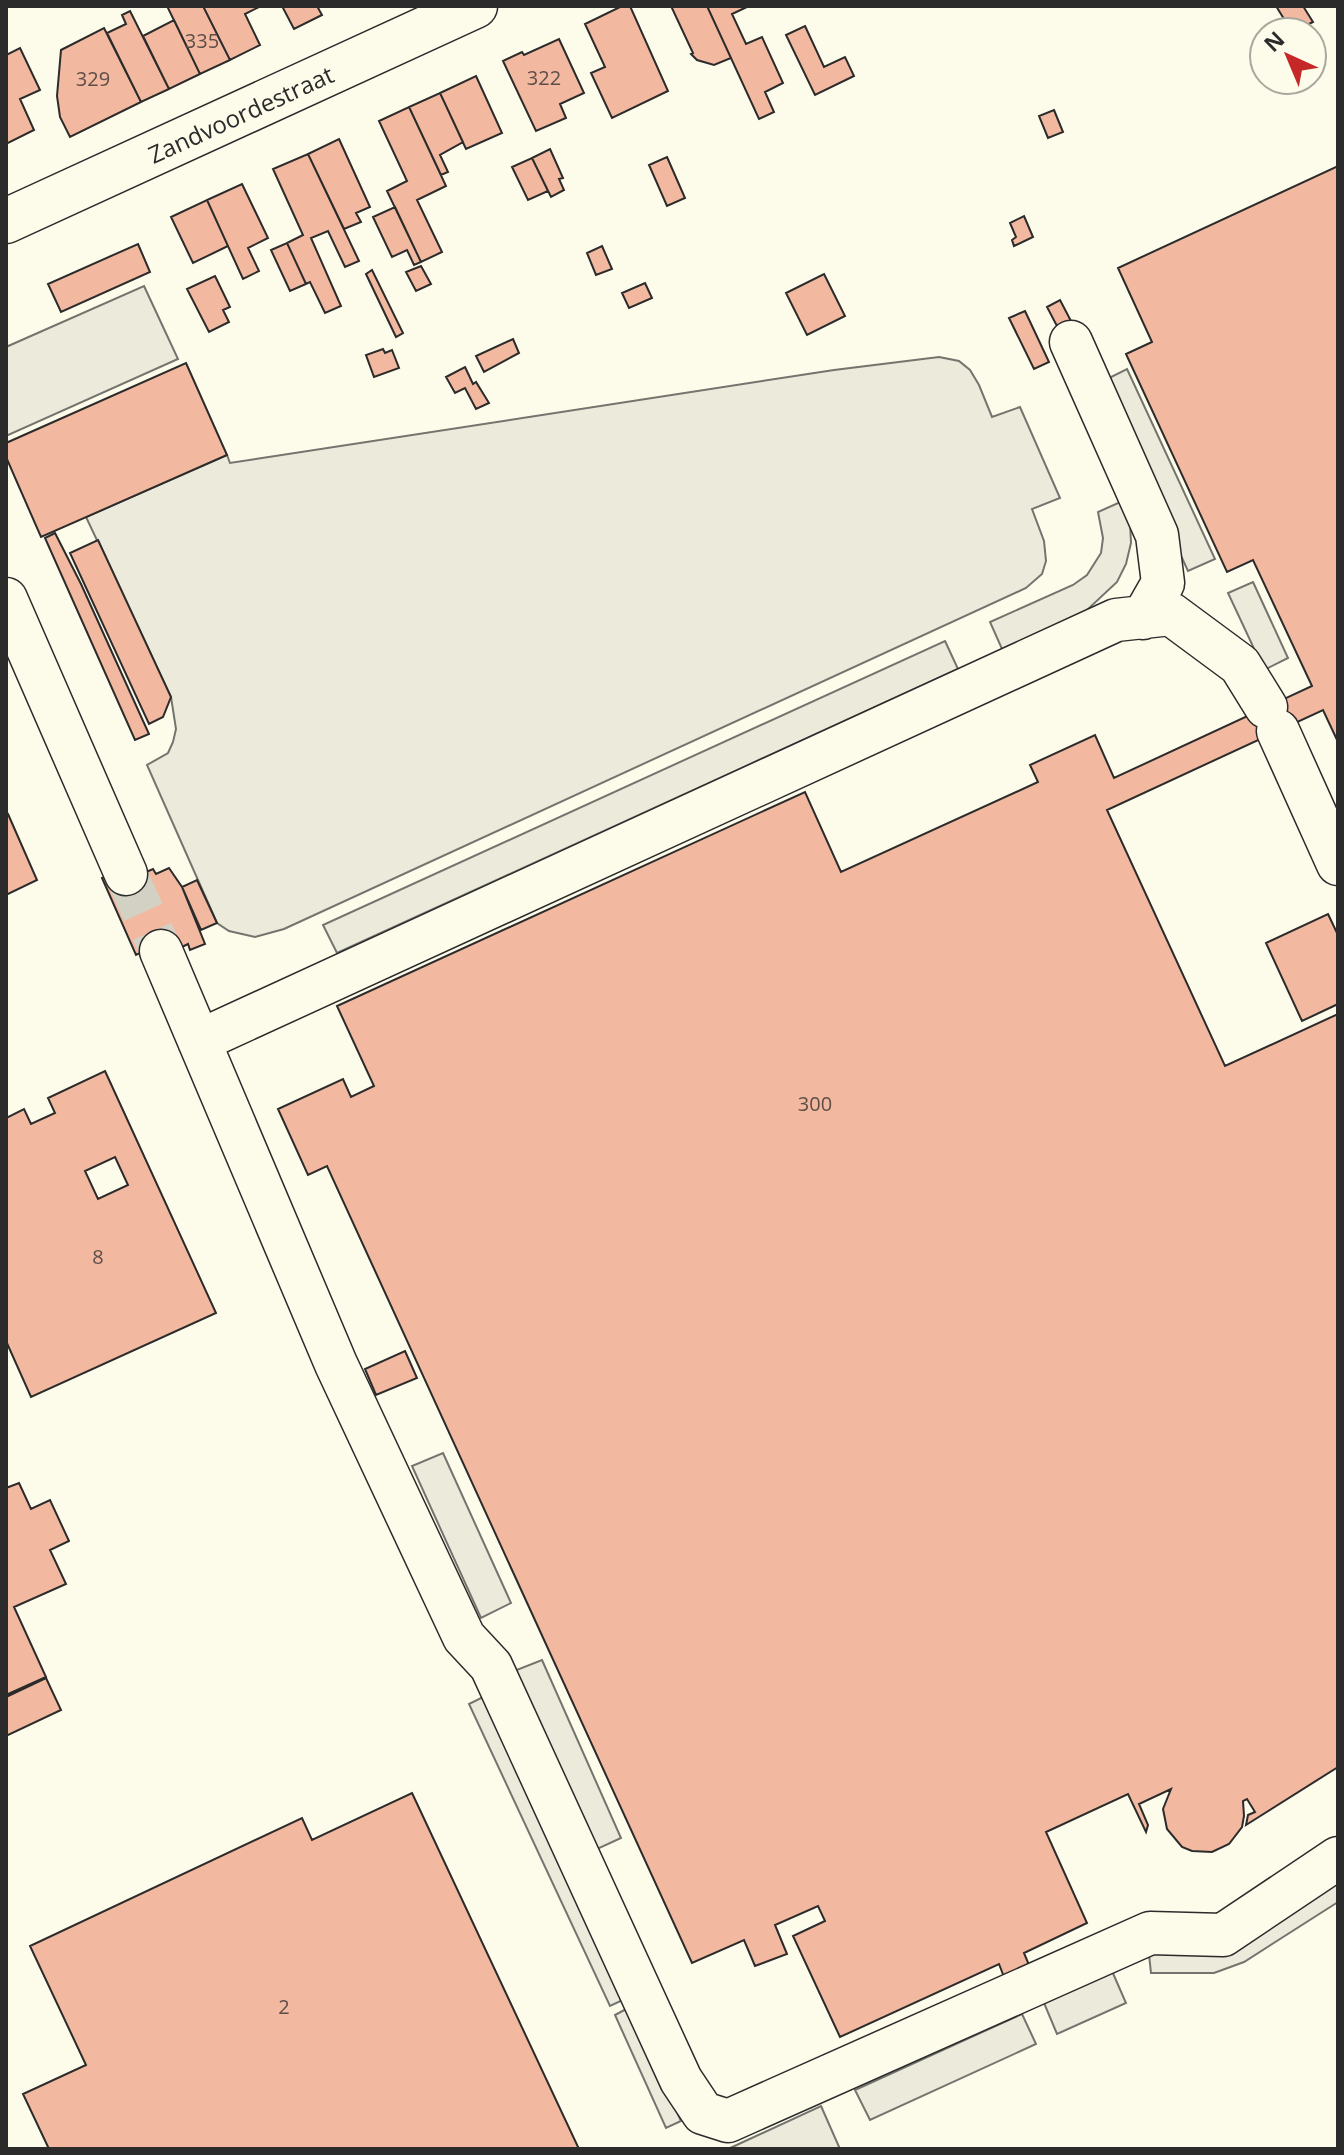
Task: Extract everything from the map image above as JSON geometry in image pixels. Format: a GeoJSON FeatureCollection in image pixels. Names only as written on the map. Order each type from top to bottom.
{"type":"FeatureCollection","features":[{"type":"Feature","properties":{"kind":"main road","name":"Zandvoordestraat"},"geometry":{"type":"LineString","coordinates":[[6,221],[475,6]]}},
{"type":"Feature","properties":{"kind":"lane"},"geometry":{"type":"LineString","coordinates":[[1071,342],[1157,535],[1163,583],[1143,618]]}},
{"type":"Feature","properties":{"kind":"lane"},"geometry":{"type":"LineString","coordinates":[[6,599],[126,874]]}},
{"type":"Feature","properties":{"kind":"lane"},"geometry":{"type":"LineString","coordinates":[[199,1041],[1116,620],[1171,614],[1240,665],[1272,719],[1338,864]]}},
{"type":"Feature","properties":{"kind":"lane"},"geometry":{"type":"LineString","coordinates":[[161,951],[336,1364],[464,1637],[491,1666],[681,2080],[703,2113],[728,2121],[1150,1933],[1223,1935],[1338,1858]]}},
{"type":"Feature","properties":{"kind":"shaded area"},"geometry":{"type":"Polygon","coordinates":[[[144,286],[178,359],[6,436],[6,347],[144,286]]]}},
{"type":"Feature","properties":{"kind":"shaded area"},"geometry":{"type":"Polygon","coordinates":[[[939,357],[959,361],[970,370],[992,417],[1020,407],[1060,498],[1032,509],[1044,541],[1046,561],[1042,574],[1026,588],[284,929],[255,937],[229,931],[217,923],[147,765],[168,753],[173,742],[176,729],[171,697],[86,517],[227,455],[230,463],[834,370],[939,357]]]}},
{"type":"Feature","properties":{"kind":"shaded area"},"geometry":{"type":"Polygon","coordinates":[[[1127,369],[1215,559],[1188,571],[1101,382],[1127,369]]]}},
{"type":"Feature","properties":{"kind":"shaded area"},"geometry":{"type":"Polygon","coordinates":[[[1125,500],[1131,543],[1117,582],[1086,611],[1002,649],[990,622],[1073,585],[1087,575],[1101,553],[1103,538],[1098,512],[1125,500]]]}},
{"type":"Feature","properties":{"kind":"shaded area"},"geometry":{"type":"Polygon","coordinates":[[[1253,582],[1288,658],[1264,670],[1228,593],[1253,582]]]}},
{"type":"Feature","properties":{"kind":"shaded area"},"geometry":{"type":"Polygon","coordinates":[[[945,641],[958,669],[337,953],[323,925],[945,641]]]}},
{"type":"Feature","properties":{"kind":"shaded area"},"geometry":{"type":"Polygon","coordinates":[[[443,1453],[511,1603],[481,1618],[412,1466],[443,1453]]]}},
{"type":"Feature","properties":{"kind":"shaded area"},"geometry":{"type":"Polygon","coordinates":[[[542,1660],[621,1838],[595,1850],[514,1671],[542,1660]]]}},
{"type":"Feature","properties":{"kind":"shaded area"},"geometry":{"type":"Polygon","coordinates":[[[485,1696],[625,1999],[610,2006],[469,1704],[485,1696]]]}},
{"type":"Feature","properties":{"kind":"shaded area"},"geometry":{"type":"Polygon","coordinates":[[[1338,1870],[1338,1902],[1244,1962],[1214,1973],[1151,1973],[1148,1945],[1338,1870]]]}},
{"type":"Feature","properties":{"kind":"shaded area"},"geometry":{"type":"Polygon","coordinates":[[[1112,1971],[1126,2003],[1057,2034],[1044,2003],[1112,1971]]]}},
{"type":"Feature","properties":{"kind":"shaded area"},"geometry":{"type":"Polygon","coordinates":[[[630,2007],[681,2121],[666,2128],[615,2015],[630,2007]]]}},
{"type":"Feature","properties":{"kind":"shaded area"},"geometry":{"type":"Polygon","coordinates":[[[1022,2014],[1036,2044],[870,2120],[855,2090],[1022,2014]]]}},
{"type":"Feature","properties":{"kind":"shaded area"},"geometry":{"type":"Polygon","coordinates":[[[821,2106],[840,2149],[728,2149],[821,2106]]]}},
{"type":"Feature","properties":{"kind":"building"},"geometry":{"type":"Polygon","coordinates":[[[167,6],[203,6],[230,60],[200,74],[167,6]]]}},
{"type":"Feature","properties":{"kind":"building"},"geometry":{"type":"Polygon","coordinates":[[[203,6],[261,6],[245,14],[260,45],[230,60],[203,6]]]}},
{"type":"Feature","properties":{"kind":"building"},"geometry":{"type":"Polygon","coordinates":[[[282,6],[317,6],[322,15],[294,29],[282,6]]]}},
{"type":"Feature","properties":{"kind":"building"},"geometry":{"type":"Polygon","coordinates":[[[622,6],[630,6],[668,91],[612,118],[591,73],[605,67],[585,24],[622,6]]]}},
{"type":"Feature","properties":{"kind":"building"},"geometry":{"type":"Polygon","coordinates":[[[671,6],[707,6],[731,58],[714,65],[697,60],[691,54],[671,6]]]}},
{"type":"Feature","properties":{"kind":"building"},"geometry":{"type":"Polygon","coordinates":[[[707,6],[749,6],[732,14],[746,44],[762,37],[783,83],[765,92],[774,112],[759,119],[707,6]]]}},
{"type":"Feature","properties":{"kind":"building"},"geometry":{"type":"Polygon","coordinates":[[[1276,6],[1303,6],[1309,16],[1282,16],[1276,6]]]}},
{"type":"Feature","properties":{"kind":"building"},"geometry":{"type":"Polygon","coordinates":[[[130,11],[169,89],[141,102],[107,33],[126,24],[122,15],[130,11]]]}},
{"type":"Feature","properties":{"kind":"building"},"geometry":{"type":"Polygon","coordinates":[[[174,20],[200,74],[169,89],[143,36],[174,20]]]}},
{"type":"Feature","properties":{"kind":"building"},"geometry":{"type":"Polygon","coordinates":[[[805,26],[824,67],[845,57],[854,76],[815,95],[786,35],[805,26]]]}},
{"type":"Feature","properties":{"kind":"building"},"geometry":{"type":"Polygon","coordinates":[[[104,28],[141,102],[70,137],[60,117],[57,96],[61,50],[104,28]]]}},
{"type":"Feature","properties":{"kind":"building"},"geometry":{"type":"Polygon","coordinates":[[[559,39],[584,93],[560,104],[566,118],[536,131],[503,61],[559,39]]]}},
{"type":"Feature","properties":{"kind":"building"},"geometry":{"type":"Polygon","coordinates":[[[20,48],[40,90],[20,99],[34,130],[6,144],[6,55],[20,48]]]}},
{"type":"Feature","properties":{"kind":"building"},"geometry":{"type":"Polygon","coordinates":[[[476,76],[502,133],[466,149],[440,93],[476,76]]]}},
{"type":"Feature","properties":{"kind":"building"},"geometry":{"type":"Polygon","coordinates":[[[440,93],[463,142],[440,155],[448,172],[441,175],[409,107],[440,93]]]}},
{"type":"Feature","properties":{"kind":"building"},"geometry":{"type":"Polygon","coordinates":[[[409,107],[446,186],[417,200],[442,252],[421,262],[387,191],[407,181],[379,121],[409,107]]]}},
{"type":"Feature","properties":{"kind":"building"},"geometry":{"type":"Polygon","coordinates":[[[1054,110],[1063,132],[1048,138],[1039,116],[1054,110]]]}},
{"type":"Feature","properties":{"kind":"building"},"geometry":{"type":"Polygon","coordinates":[[[339,139],[370,207],[356,213],[361,222],[344,229],[308,154],[339,139]]]}},
{"type":"Feature","properties":{"kind":"building"},"geometry":{"type":"Polygon","coordinates":[[[550,149],[563,178],[559,179],[564,190],[551,197],[532,158],[550,149]]]}},
{"type":"Feature","properties":{"kind":"building"},"geometry":{"type":"Polygon","coordinates":[[[308,154],[359,261],[345,267],[328,231],[311,238],[341,306],[325,313],[310,282],[306,284],[287,243],[303,235],[273,169],[308,154]]]}},
{"type":"Feature","properties":{"kind":"building"},"geometry":{"type":"Polygon","coordinates":[[[667,157],[685,198],[667,206],[649,165],[667,157]]]}},
{"type":"Feature","properties":{"kind":"building"},"geometry":{"type":"Polygon","coordinates":[[[532,158],[548,191],[528,200],[512,167],[532,158]]]}},
{"type":"Feature","properties":{"kind":"building"},"geometry":{"type":"Polygon","coordinates":[[[1338,166],[1338,742],[1323,710],[1107,810],[1225,1066],[1338,1014],[1338,1767],[1246,1825],[1248,1815],[1255,1812],[1247,1799],[1243,1801],[1242,1827],[1229,1844],[1212,1852],[1182,1847],[1167,1829],[1163,1809],[1171,1789],[1139,1804],[1148,1825],[1146,1832],[1128,1794],[1046,1832],[1087,1923],[1024,1953],[1029,1965],[1004,1977],[999,1964],[840,2037],[793,1936],[825,1921],[818,1906],[775,1925],[787,1954],[755,1966],[744,1940],[692,1963],[327,1166],[308,1175],[278,1109],[343,1079],[351,1097],[374,1086],[337,1006],[805,792],[841,872],[1038,782],[1030,765],[1095,735],[1114,778],[1312,686],[1253,560],[1227,572],[1126,354],[1152,342],[1118,268],[1338,166]]]}},
{"type":"Feature","properties":{"kind":"building"},"geometry":{"type":"Polygon","coordinates":[[[242,184],[268,238],[248,248],[259,271],[243,279],[207,200],[242,184]]]}},
{"type":"Feature","properties":{"kind":"building"},"geometry":{"type":"Polygon","coordinates":[[[207,200],[228,246],[193,263],[171,217],[207,200]]]}},
{"type":"Feature","properties":{"kind":"building"},"geometry":{"type":"Polygon","coordinates":[[[395,207],[421,262],[414,265],[407,250],[392,257],[373,217],[395,207]]]}},
{"type":"Feature","properties":{"kind":"building"},"geometry":{"type":"Polygon","coordinates":[[[1024,216],[1033,237],[1014,246],[1012,240],[1016,237],[1010,223],[1024,216]]]}},
{"type":"Feature","properties":{"kind":"building"},"geometry":{"type":"Polygon","coordinates":[[[287,243],[306,284],[290,291],[271,250],[287,243]]]}},
{"type":"Feature","properties":{"kind":"building"},"geometry":{"type":"Polygon","coordinates":[[[138,244],[150,272],[61,312],[48,284],[138,244]]]}},
{"type":"Feature","properties":{"kind":"building"},"geometry":{"type":"Polygon","coordinates":[[[602,246],[612,269],[596,275],[587,253],[602,246]]]}},
{"type":"Feature","properties":{"kind":"building"},"geometry":{"type":"Polygon","coordinates":[[[421,266],[431,284],[416,291],[406,272],[421,266]]]}},
{"type":"Feature","properties":{"kind":"building"},"geometry":{"type":"Polygon","coordinates":[[[372,270],[403,333],[396,337],[366,274],[372,270]]]}},
{"type":"Feature","properties":{"kind":"building"},"geometry":{"type":"Polygon","coordinates":[[[824,274],[845,316],[807,335],[786,293],[824,274]]]}},
{"type":"Feature","properties":{"kind":"building"},"geometry":{"type":"Polygon","coordinates":[[[215,276],[230,307],[223,310],[229,322],[209,332],[187,289],[215,276]]]}},
{"type":"Feature","properties":{"kind":"building"},"geometry":{"type":"Polygon","coordinates":[[[645,283],[652,298],[629,308],[622,293],[645,283]]]}},
{"type":"Feature","properties":{"kind":"building"},"geometry":{"type":"Polygon","coordinates":[[[1060,300],[1071,321],[1058,328],[1047,307],[1060,300]]]}},
{"type":"Feature","properties":{"kind":"building"},"geometry":{"type":"Polygon","coordinates":[[[1025,311],[1049,362],[1034,369],[1009,318],[1025,311]]]}},
{"type":"Feature","properties":{"kind":"building"},"geometry":{"type":"Polygon","coordinates":[[[513,339],[519,353],[484,372],[476,356],[513,339]]]}},
{"type":"Feature","properties":{"kind":"building"},"geometry":{"type":"Polygon","coordinates":[[[383,349],[385,353],[392,350],[399,368],[374,377],[366,355],[383,349]]]}},
{"type":"Feature","properties":{"kind":"building"},"geometry":{"type":"Polygon","coordinates":[[[186,363],[227,455],[41,537],[6,457],[6,443],[186,363]]]}},
{"type":"Feature","properties":{"kind":"building"},"geometry":{"type":"Polygon","coordinates":[[[465,367],[473,384],[476,382],[489,403],[476,409],[465,388],[455,393],[446,377],[465,367]]]}},
{"type":"Feature","properties":{"kind":"building"},"geometry":{"type":"Polygon","coordinates":[[[55,533],[149,734],[135,740],[45,538],[55,533]]]}},
{"type":"Feature","properties":{"kind":"building"},"geometry":{"type":"Polygon","coordinates":[[[98,540],[171,697],[163,717],[149,724],[70,553],[98,540]]]}},
{"type":"Feature","properties":{"kind":"building"},"geometry":{"type":"Polygon","coordinates":[[[6,815],[37,880],[6,895],[6,815]]]}},
{"type":"Feature","properties":{"kind":"building"},"geometry":{"type":"Polygon","coordinates":[[[169,868],[182,887],[205,944],[190,950],[188,944],[172,952],[152,947],[136,955],[102,878],[116,872],[137,876],[153,869],[156,874],[169,868]]]}},
{"type":"Feature","properties":{"kind":"building"},"geometry":{"type":"Polygon","coordinates":[[[197,880],[217,923],[201,930],[182,887],[197,880]]]}},
{"type":"Feature","properties":{"kind":"building"},"geometry":{"type":"Polygon","coordinates":[[[1328,914],[1338,935],[1338,1004],[1302,1021],[1266,943],[1328,914]]]}},
{"type":"Feature","properties":{"kind":"building"},"geometry":{"type":"Polygon","coordinates":[[[105,1071],[216,1313],[31,1397],[6,1341],[6,1118],[24,1109],[31,1124],[55,1113],[48,1098],[105,1071]],[[115,1157],[85,1171],[98,1199],[128,1185],[115,1157]]]}},
{"type":"Feature","properties":{"kind":"building"},"geometry":{"type":"Polygon","coordinates":[[[405,1351],[417,1378],[376,1395],[365,1369],[405,1351]]]}},
{"type":"Feature","properties":{"kind":"building"},"geometry":{"type":"Polygon","coordinates":[[[19,1483],[31,1509],[50,1500],[69,1541],[50,1550],[66,1584],[14,1607],[46,1677],[6,1695],[6,1488],[19,1483]]]}},
{"type":"Feature","properties":{"kind":"building"},"geometry":{"type":"Polygon","coordinates":[[[46,1678],[61,1710],[6,1736],[6,1697],[46,1678]]]}},
{"type":"Feature","properties":{"kind":"building"},"geometry":{"type":"Polygon","coordinates":[[[412,1793],[579,2149],[49,2149],[23,2094],[86,2065],[30,1946],[302,1818],[312,1840],[412,1793]]]}},
{"type":"Feature","properties":{"kind":"tunnel"},"geometry":{"type":"LineString","coordinates":[[126,874],[161,951]]}}]}
